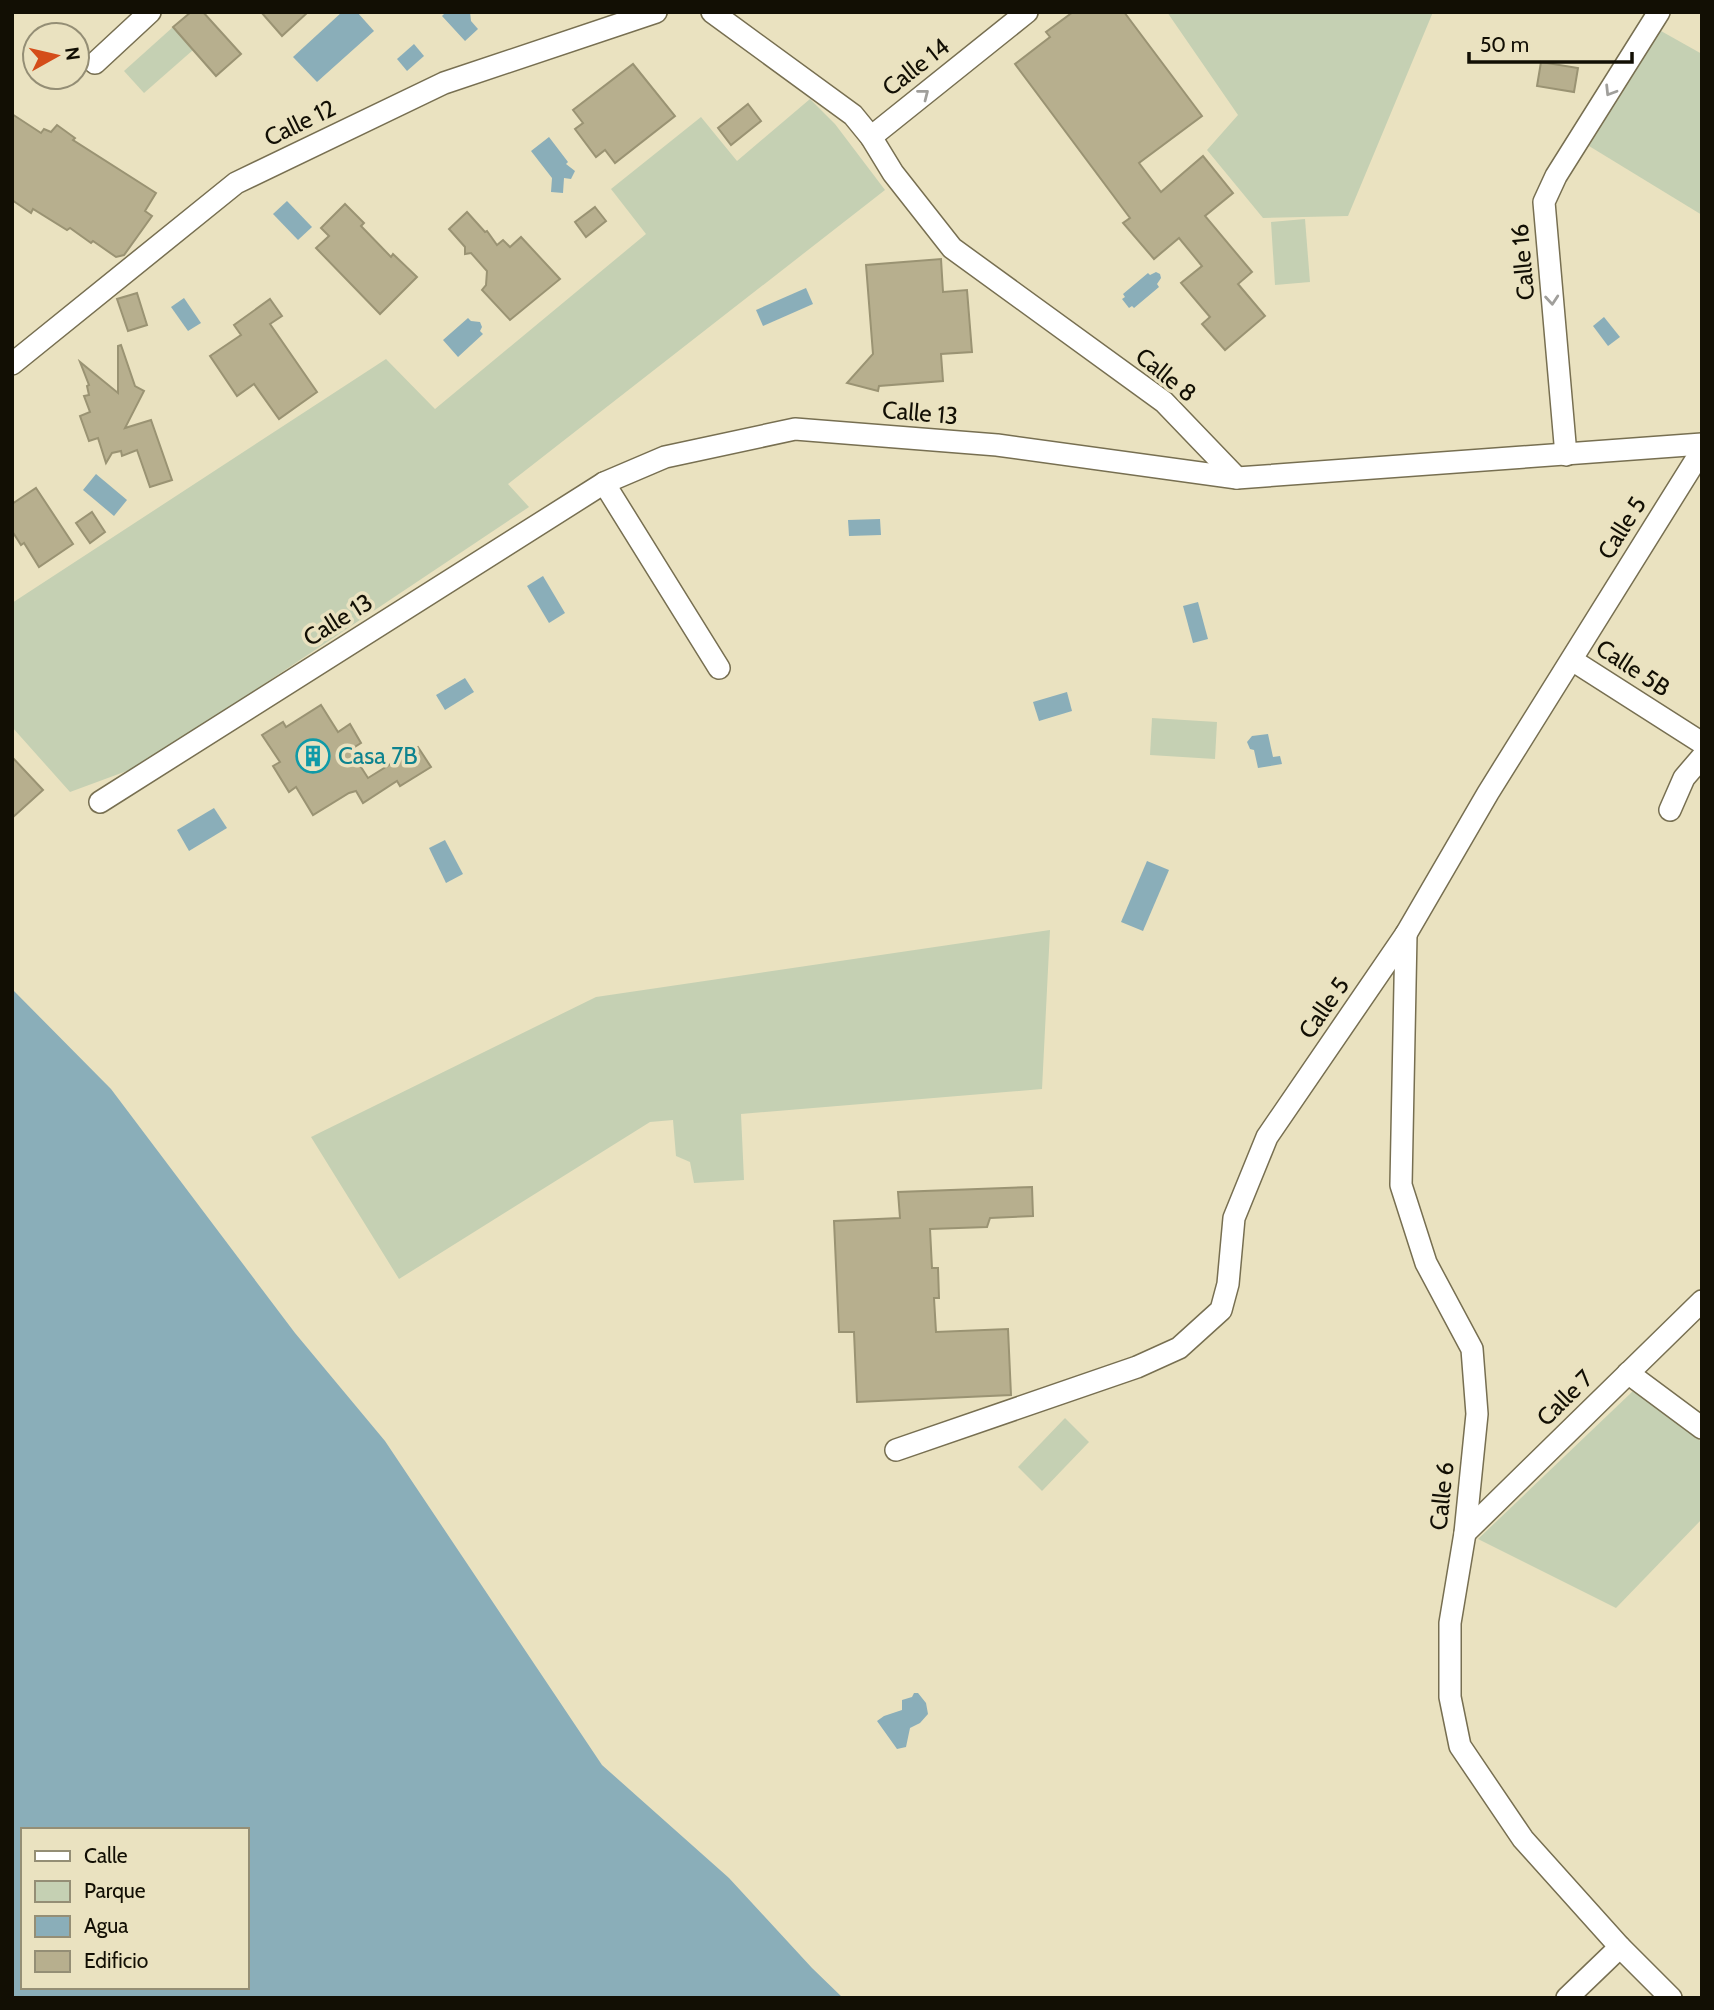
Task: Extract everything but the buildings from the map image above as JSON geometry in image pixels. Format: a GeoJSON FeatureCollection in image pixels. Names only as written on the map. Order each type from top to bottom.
{"type":"FeatureCollection","features":[{"type":"Feature","properties":{"kind":"street"},"geometry":{"type":"LineString","coordinates":[[95,63],[150,12]]}},
{"type":"Feature","properties":{"kind":"street","name":"Calle 12"},"geometry":{"type":"LineString","coordinates":[[12,364],[236,183],[444,83],[656,12]]}},
{"type":"Feature","properties":{"kind":"street","name":"Calle 8"},"geometry":{"type":"LineString","coordinates":[[712,12],[853,116],[871,136],[893,173],[952,248],[1164,402],[1237,478]]}},
{"type":"Feature","properties":{"kind":"street","name":"Calle 14"},"geometry":{"type":"LineString","coordinates":[[871,136],[1027,12]]}},
{"type":"Feature","properties":{"kind":"street","name":"Calle 16"},"geometry":{"type":"LineString","coordinates":[[1566,455],[1545,202],[1556,176],[1659,12]]}},
{"type":"Feature","properties":{"kind":"street","name":"Calle 13"},"geometry":{"type":"LineString","coordinates":[[100,802],[604,483],[665,457],[795,429],[997,445],[1237,478]]}},
{"type":"Feature","properties":{"kind":"street"},"geometry":{"type":"LineString","coordinates":[[1237,478],[1702,444]]}},
{"type":"Feature","properties":{"kind":"street","name":"Calle 5"},"geometry":{"type":"LineString","coordinates":[[897,1450],[1137,1367],[1179,1348],[1221,1310],[1227,1284],[1234,1218],[1267,1137],[1406,934],[1488,793],[1702,450]]}},
{"type":"Feature","properties":{"kind":"street"},"geometry":{"type":"LineString","coordinates":[[604,483],[719,668]]}},
{"type":"Feature","properties":{"kind":"street","name":"Calle 5B"},"geometry":{"type":"LineString","coordinates":[[1572,660],[1702,743]]}},
{"type":"Feature","properties":{"kind":"street"},"geometry":{"type":"LineString","coordinates":[[1670,810],[1684,778],[1702,757]]}},
{"type":"Feature","properties":{"kind":"street","name":"Calle 6"},"geometry":{"type":"LineString","coordinates":[[1406,934],[1402,1185],[1426,1263],[1472,1349],[1477,1414],[1465,1533],[1450,1623],[1450,1697],[1460,1746],[1523,1839],[1620,1947],[1671,1998]]}},
{"type":"Feature","properties":{"kind":"street","name":"Calle 7"},"geometry":{"type":"LineString","coordinates":[[1465,1533],[1702,1301]]}},
{"type":"Feature","properties":{"kind":"street"},"geometry":{"type":"LineString","coordinates":[[1628,1373],[1702,1428]]}},
{"type":"Feature","properties":{"kind":"street"},"geometry":{"type":"LineString","coordinates":[[1567,1998],[1620,1947]]}},
{"type":"Feature","properties":{"kind":"green space"},"geometry":{"type":"Polygon","coordinates":[[[1167,12],[1433,12],[1348,216],[1263,218],[1207,150],[1238,115],[1167,12]]]}},
{"type":"Feature","properties":{"kind":"green space"},"geometry":{"type":"Polygon","coordinates":[[[173,27],[193,50],[144,93],[124,71],[173,27]]]}},
{"type":"Feature","properties":{"kind":"green space"},"geometry":{"type":"Polygon","coordinates":[[[1661,31],[1702,54],[1702,215],[1589,146],[1661,31]]]}},
{"type":"Feature","properties":{"kind":"green space"},"geometry":{"type":"Polygon","coordinates":[[[810,99],[835,124],[885,190],[508,484],[529,507],[143,765],[70,792],[12,727],[12,603],[386,359],[435,409],[646,234],[611,189],[701,117],[737,161],[810,99]]]}},
{"type":"Feature","properties":{"kind":"green space"},"geometry":{"type":"Polygon","coordinates":[[[1305,219],[1310,282],[1275,285],[1271,222],[1305,219]]]}},
{"type":"Feature","properties":{"kind":"green space"},"geometry":{"type":"Polygon","coordinates":[[[1152,718],[1217,722],[1215,759],[1150,755],[1152,718]]]}},
{"type":"Feature","properties":{"kind":"green space"},"geometry":{"type":"Polygon","coordinates":[[[1050,930],[1042,1089],[741,1114],[744,1180],[694,1183],[690,1162],[676,1156],[673,1120],[650,1122],[399,1279],[311,1137],[596,997],[1050,930]]]}},
{"type":"Feature","properties":{"kind":"green space"},"geometry":{"type":"Polygon","coordinates":[[[1633,1391],[1702,1442],[1702,1519],[1616,1608],[1478,1539],[1633,1391]]]}},
{"type":"Feature","properties":{"kind":"green space"},"geometry":{"type":"Polygon","coordinates":[[[1065,1418],[1089,1442],[1042,1491],[1018,1467],[1065,1418]]]}},
{"type":"Feature","properties":{"kind":"water"},"geometry":{"type":"Polygon","coordinates":[[[342,12],[357,12],[374,31],[317,82],[293,57],[342,12]]]}},
{"type":"Feature","properties":{"kind":"water"},"geometry":{"type":"Polygon","coordinates":[[[446,12],[470,12],[471,21],[478,29],[465,41],[442,16],[446,12]]]}},
{"type":"Feature","properties":{"kind":"water"},"geometry":{"type":"Polygon","coordinates":[[[414,44],[424,56],[407,71],[397,59],[414,44]]]}},
{"type":"Feature","properties":{"kind":"water"},"geometry":{"type":"Polygon","coordinates":[[[549,137],[568,162],[566,164],[575,171],[571,179],[564,178],[563,193],[551,192],[552,178],[531,151],[549,137]]]}},
{"type":"Feature","properties":{"kind":"water"},"geometry":{"type":"Polygon","coordinates":[[[287,201],[312,227],[298,240],[273,214],[287,201]]]}},
{"type":"Feature","properties":{"kind":"water"},"geometry":{"type":"Polygon","coordinates":[[[1156,272],[1161,278],[1157,284],[1159,287],[1134,308],[1129,308],[1122,299],[1125,297],[1123,294],[1148,273],[1150,275],[1156,272]]]}},
{"type":"Feature","properties":{"kind":"water"},"geometry":{"type":"Polygon","coordinates":[[[806,288],[813,304],[763,326],[756,310],[806,288]]]}},
{"type":"Feature","properties":{"kind":"water"},"geometry":{"type":"Polygon","coordinates":[[[184,298],[201,323],[188,331],[171,307],[184,298]]]}},
{"type":"Feature","properties":{"kind":"water"},"geometry":{"type":"Polygon","coordinates":[[[1604,317],[1620,337],[1608,346],[1593,326],[1604,317]]]}},
{"type":"Feature","properties":{"kind":"water"},"geometry":{"type":"Polygon","coordinates":[[[468,318],[480,322],[480,331],[483,334],[458,357],[443,340],[468,318]]]}},
{"type":"Feature","properties":{"kind":"water"},"geometry":{"type":"Polygon","coordinates":[[[96,474],[127,500],[114,516],[83,490],[96,474]]]}},
{"type":"Feature","properties":{"kind":"water"},"geometry":{"type":"Polygon","coordinates":[[[880,519],[881,535],[849,536],[848,520],[880,519]]]}},
{"type":"Feature","properties":{"kind":"water"},"geometry":{"type":"Polygon","coordinates":[[[543,576],[565,613],[549,623],[527,586],[543,576]]]}},
{"type":"Feature","properties":{"kind":"water"},"geometry":{"type":"Polygon","coordinates":[[[1198,602],[1208,639],[1193,643],[1183,606],[1198,602]]]}},
{"type":"Feature","properties":{"kind":"water"},"geometry":{"type":"Polygon","coordinates":[[[465,678],[474,692],[445,710],[436,695],[465,678]]]}},
{"type":"Feature","properties":{"kind":"water"},"geometry":{"type":"Polygon","coordinates":[[[1067,692],[1072,711],[1039,721],[1033,702],[1067,692]]]}},
{"type":"Feature","properties":{"kind":"water"},"geometry":{"type":"Polygon","coordinates":[[[1268,734],[1273,757],[1280,756],[1282,764],[1258,768],[1254,750],[1250,749],[1247,742],[1252,736],[1268,734]]]}},
{"type":"Feature","properties":{"kind":"water"},"geometry":{"type":"Polygon","coordinates":[[[214,808],[227,828],[189,851],[177,830],[214,808]]]}},
{"type":"Feature","properties":{"kind":"water"},"geometry":{"type":"Polygon","coordinates":[[[445,840],[463,874],[446,883],[429,848],[445,840]]]}},
{"type":"Feature","properties":{"kind":"water"},"geometry":{"type":"Polygon","coordinates":[[[1147,861],[1169,870],[1143,931],[1121,922],[1147,861]]]}},
{"type":"Feature","properties":{"kind":"water"},"geometry":{"type":"Polygon","coordinates":[[[12,989],[111,1089],[295,1333],[385,1441],[602,1765],[729,1878],[843,1998],[12,1998],[12,989]]]}},
{"type":"Feature","properties":{"kind":"water"},"geometry":{"type":"Polygon","coordinates":[[[914,1693],[918,1693],[926,1703],[928,1714],[920,1723],[910,1728],[906,1747],[897,1749],[877,1721],[902,1710],[902,1700],[912,1697],[914,1693]]]}},
{"type":"Feature","properties":{"kind":"place","name":"Casa 7B"},"geometry":{"type":"Point","coordinates":[313,756]}}]}
